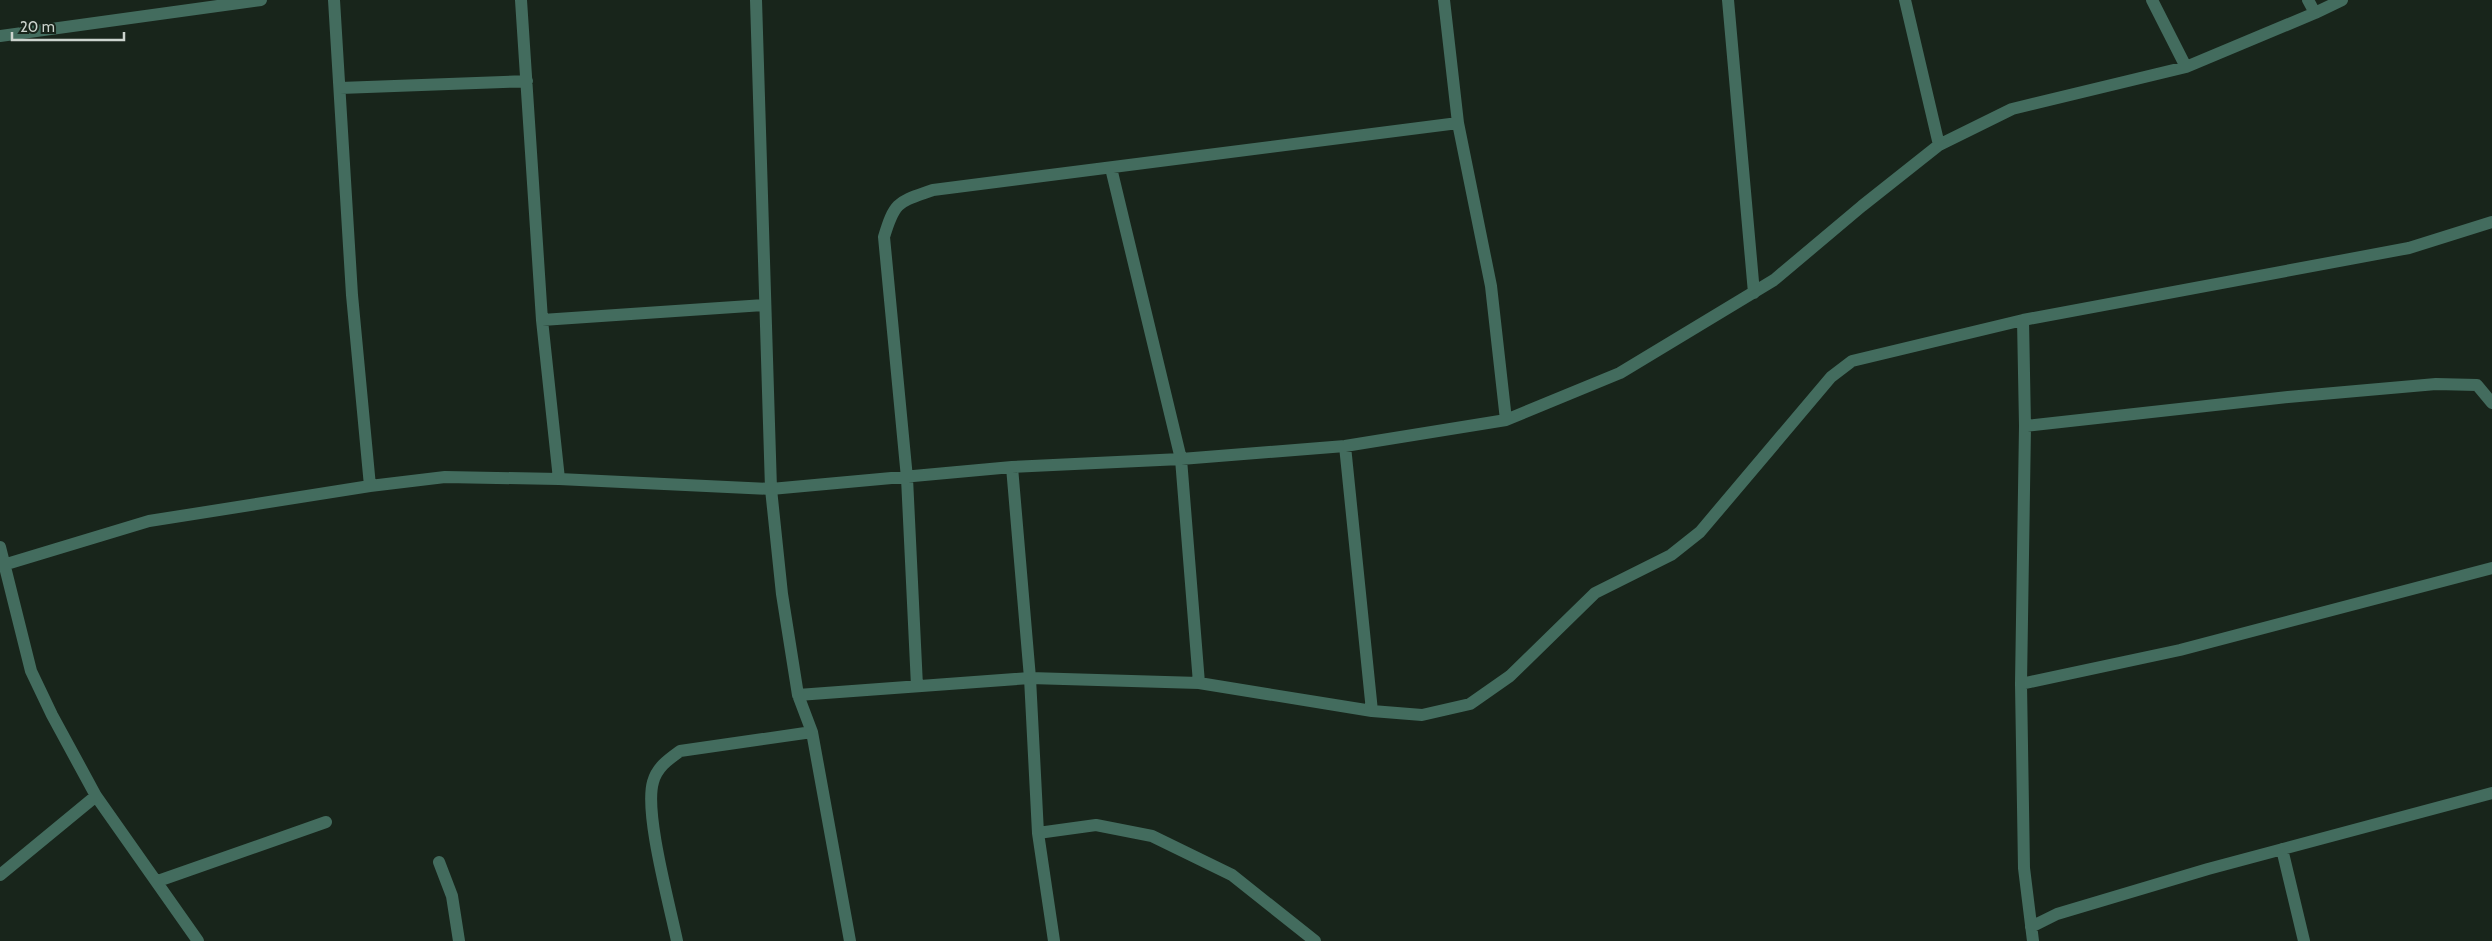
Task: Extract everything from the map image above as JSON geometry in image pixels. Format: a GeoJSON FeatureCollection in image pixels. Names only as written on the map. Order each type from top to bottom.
{"type":"FeatureCollection","features":[{"type":"Feature","properties":{"kind":"street"},"geometry":{"type":"LineString","coordinates":[[0,36],[261,0]]}},
{"type":"Feature","properties":{"kind":"street"},"geometry":{"type":"LineString","coordinates":[[334,0],[352,294],[370,486]]}},
{"type":"Feature","properties":{"kind":"street"},"geometry":{"type":"LineString","coordinates":[[521,0],[542,320],[559,479]]}},
{"type":"Feature","properties":{"kind":"street"},"geometry":{"type":"LineString","coordinates":[[756,0],[771,489],[782,594],[798,695],[812,732],[850,941]]}},
{"type":"Feature","properties":{"kind":"street"},"geometry":{"type":"LineString","coordinates":[[1444,0],[1458,123],[1491,286],[1506,420]]}},
{"type":"Feature","properties":{"kind":"street"},"geometry":{"type":"LineString","coordinates":[[1728,0],[1754,293]]}},
{"type":"Feature","properties":{"kind":"street"},"geometry":{"type":"LineString","coordinates":[[1905,0],[1939,145]]}},
{"type":"Feature","properties":{"kind":"street"},"geometry":{"type":"LineString","coordinates":[[2152,0],[2186,67]]}},
{"type":"Feature","properties":{"kind":"street"},"geometry":{"type":"LineString","coordinates":[[2308,0],[2315,13]]}},
{"type":"Feature","properties":{"kind":"street"},"geometry":{"type":"LineString","coordinates":[[2,565],[148,521],[370,486],[445,478],[559,479],[771,489],[1012,467],[1181,459],[1345,446],[1506,420],[1620,373],[1754,293],[1774,280],[1862,206],[1939,145],[2012,109],[2186,67],[2342,0]]}},
{"type":"Feature","properties":{"kind":"street"},"geometry":{"type":"LineString","coordinates":[[340,88],[526,82]]}},
{"type":"Feature","properties":{"kind":"street"},"geometry":{"type":"LineString","coordinates":[[917,686],[907,478],[884,237],[891,213],[904,201],[933,190],[1458,123]]}},
{"type":"Feature","properties":{"kind":"street"},"geometry":{"type":"LineString","coordinates":[[1111,168],[1181,459],[1199,683]]}},
{"type":"Feature","properties":{"kind":"street"},"geometry":{"type":"LineString","coordinates":[[798,695],[1030,678],[1199,683],[1372,710],[1422,715],[1470,704],[1510,676],[1594,593],[1671,555],[1700,532],[1831,378],[1852,361],[2024,320],[2409,248],[2492,222]]}},
{"type":"Feature","properties":{"kind":"street"},"geometry":{"type":"LineString","coordinates":[[542,320],[765,305]]}},
{"type":"Feature","properties":{"kind":"street"},"geometry":{"type":"LineString","coordinates":[[2024,320],[2025,426],[2021,684],[2024,868],[2033,941]]}},
{"type":"Feature","properties":{"kind":"street"},"geometry":{"type":"LineString","coordinates":[[2025,426],[2288,397],[2436,384],[2477,385],[2492,403]]}},
{"type":"Feature","properties":{"kind":"street"},"geometry":{"type":"LineString","coordinates":[[1345,446],[1372,710]]}},
{"type":"Feature","properties":{"kind":"street"},"geometry":{"type":"LineString","coordinates":[[1012,467],[1030,678],[1038,834],[1054,941]]}},
{"type":"Feature","properties":{"kind":"street"},"geometry":{"type":"LineString","coordinates":[[0,547],[2,565],[31,671],[52,715],[96,796],[158,881],[198,941]]}},
{"type":"Feature","properties":{"kind":"street"},"geometry":{"type":"LineString","coordinates":[[2021,684],[2180,650],[2492,568]]}},
{"type":"Feature","properties":{"kind":"street"},"geometry":{"type":"LineString","coordinates":[[677,941],[652,816],[653,782],[662,764],[680,751],[812,732]]}},
{"type":"Feature","properties":{"kind":"street"},"geometry":{"type":"LineString","coordinates":[[2031,927],[2057,914],[2208,868],[2492,794]]}},
{"type":"Feature","properties":{"kind":"street"},"geometry":{"type":"LineString","coordinates":[[0,875],[96,796]]}},
{"type":"Feature","properties":{"kind":"street"},"geometry":{"type":"LineString","coordinates":[[158,881],[326,822]]}},
{"type":"Feature","properties":{"kind":"street"},"geometry":{"type":"LineString","coordinates":[[1038,834],[1096,825],[1152,836],[1232,875],[1314,941]]}},
{"type":"Feature","properties":{"kind":"street"},"geometry":{"type":"LineString","coordinates":[[2282,849],[2304,941]]}},
{"type":"Feature","properties":{"kind":"street"},"geometry":{"type":"LineString","coordinates":[[440,862],[452,896],[459,941]]}}]}
